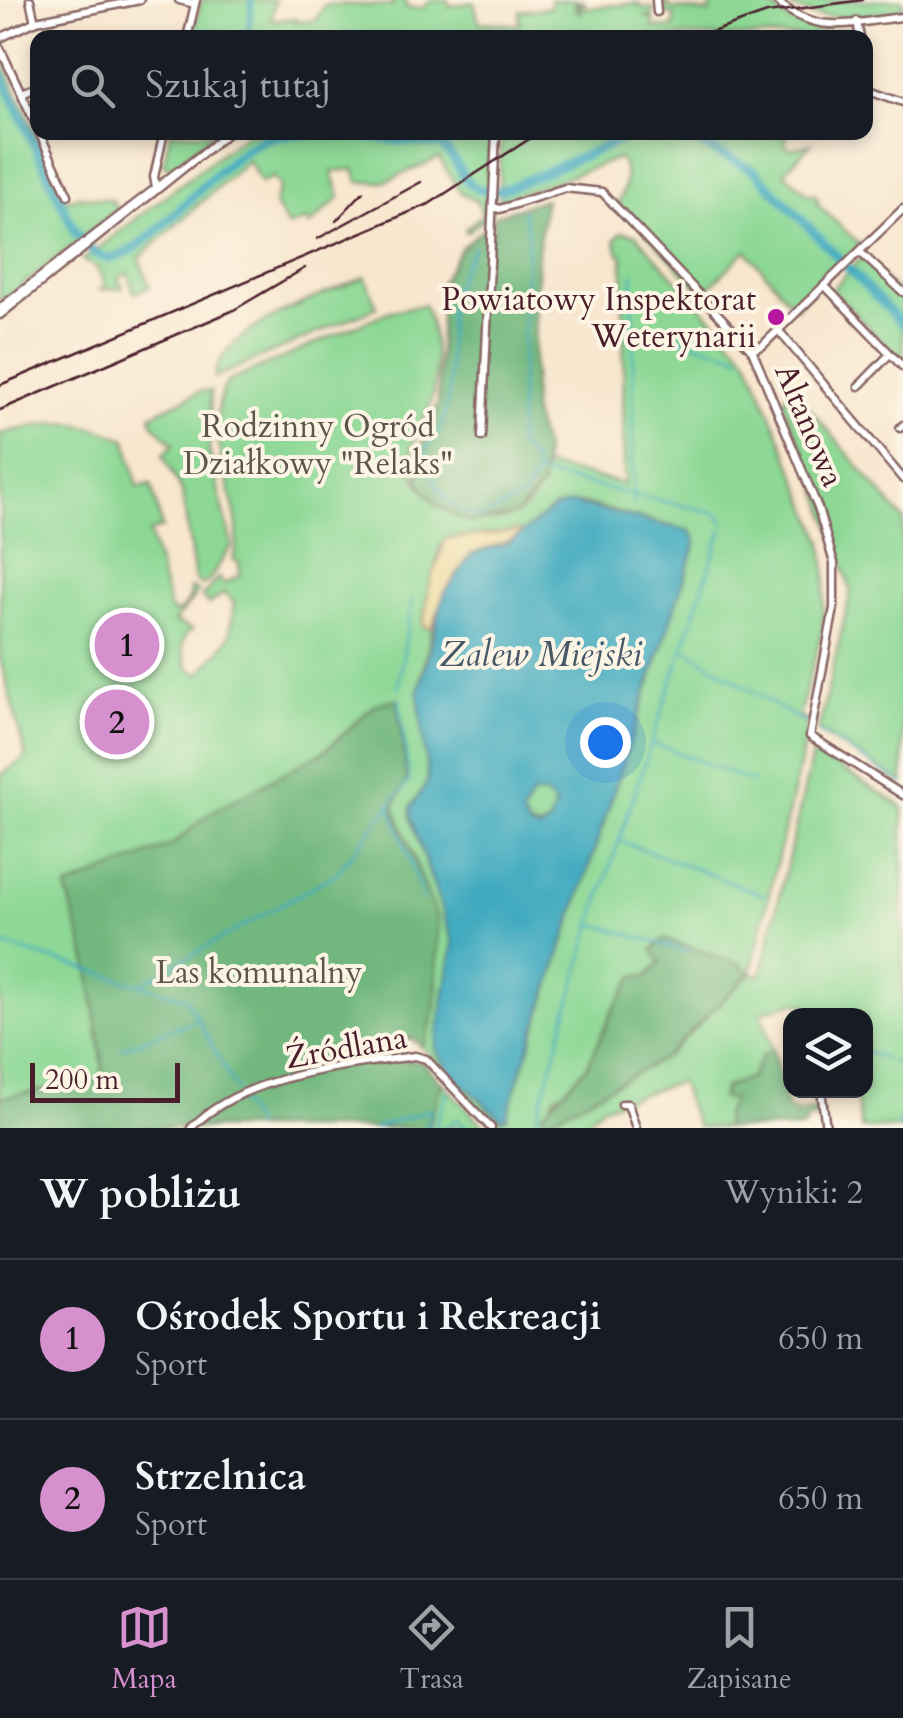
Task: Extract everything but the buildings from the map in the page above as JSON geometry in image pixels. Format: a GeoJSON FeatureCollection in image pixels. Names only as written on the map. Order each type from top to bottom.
{"type":"FeatureCollection","features":[{"type":"Feature","properties":{"kind":"street"},"geometry":{"type":"LineString","coordinates":[[30,0],[34,22]]}},
{"type":"Feature","properties":{"kind":"street"},"geometry":{"type":"LineString","coordinates":[[0,38],[34,22],[140,0]]}},
{"type":"Feature","properties":{"kind":"street"},"geometry":{"type":"LineString","coordinates":[[179,0],[195,2],[189,30]]}},
{"type":"Feature","properties":{"kind":"street"},"geometry":{"type":"LineString","coordinates":[[656,0],[657,12]]}},
{"type":"Feature","properties":{"kind":"street"},"geometry":{"type":"LineString","coordinates":[[775,0],[806,23],[903,17]]}},
{"type":"Feature","properties":{"kind":"street"},"geometry":{"type":"LineString","coordinates":[[858,21],[859,30]]}},
{"type":"Feature","properties":{"kind":"street"},"geometry":{"type":"LineString","coordinates":[[0,48],[30,113]]}},
{"type":"Feature","properties":{"kind":"street"},"geometry":{"type":"LineString","coordinates":[[21,93],[30,89]]}},
{"type":"Feature","properties":{"kind":"street"},"geometry":{"type":"LineString","coordinates":[[873,91],[903,102]]}},
{"type":"Feature","properties":{"kind":"street"},"geometry":{"type":"LineString","coordinates":[[42,140],[68,195]]}},
{"type":"Feature","properties":{"kind":"street"},"geometry":{"type":"LineString","coordinates":[[158,189],[163,140]]}},
{"type":"Feature","properties":{"kind":"street"},"geometry":{"type":"LineString","coordinates":[[0,311],[219,140]]}},
{"type":"Feature","properties":{"kind":"street"},"geometry":{"type":"LineString","coordinates":[[482,437],[495,140]]}},
{"type":"Feature","properties":{"kind":"street","name":"Altanowa"},"geometry":{"type":"LineString","coordinates":[[493,206],[500,209],[565,188],[602,192],[752,350],[833,552],[834,608],[810,734],[903,795]]}},
{"type":"Feature","properties":{"kind":"street"},"geometry":{"type":"LineString","coordinates":[[752,350],[778,331],[903,209]]}},
{"type":"Feature","properties":{"kind":"street"},"geometry":{"type":"LineString","coordinates":[[860,252],[903,291]]}},
{"type":"Feature","properties":{"kind":"street"},"geometry":{"type":"LineString","coordinates":[[825,286],[903,367]]}},
{"type":"Feature","properties":{"kind":"street"},"geometry":{"type":"LineString","coordinates":[[778,331],[902,475]]}},
{"type":"Feature","properties":{"kind":"street"},"geometry":{"type":"LineString","coordinates":[[859,386],[890,354]]}},
{"type":"Feature","properties":{"kind":"street","name":"Źródlana"},"geometry":{"type":"LineString","coordinates":[[191,1128],[228,1100],[273,1085],[416,1056],[426,1060],[491,1128]]}},
{"type":"Feature","properties":{"kind":"street"},"geometry":{"type":"LineString","coordinates":[[822,1098],[826,1128]]}},
{"type":"Feature","properties":{"kind":"street"},"geometry":{"type":"LineString","coordinates":[[622,1104],[628,1104],[636,1128]]}},
{"type":"Feature","properties":{"kind":"green space"},"geometry":{"type":"Polygon","coordinates":[[[202,0],[275,0],[271,20],[296,18],[295,22],[315,20],[326,4],[392,6],[392,0],[406,0],[406,7],[423,8],[431,0],[448,0],[449,6],[474,2],[479,22],[519,25],[520,11],[551,7],[550,0],[576,0],[575,13],[579,0],[580,15],[583,0],[587,8],[639,3],[640,7],[653,8],[653,15],[645,17],[653,18],[653,27],[673,28],[675,15],[663,14],[667,0],[670,8],[710,13],[711,0],[764,0],[791,22],[812,30],[194,30],[202,0]]]}},
{"type":"Feature","properties":{"kind":"green space"},"geometry":{"type":"Polygon","coordinates":[[[782,0],[903,0],[903,10],[824,16],[795,9],[782,0]]]}},
{"type":"Feature","properties":{"kind":"green space"},"geometry":{"type":"Polygon","coordinates":[[[0,55],[30,120],[30,140],[39,140],[67,200],[79,196],[112,200],[117,210],[0,303],[0,55]]]}},
{"type":"Feature","properties":{"kind":"green space"},"geometry":{"type":"Polygon","coordinates":[[[168,140],[205,140],[171,167],[163,165],[168,140]]]}},
{"type":"Feature","properties":{"kind":"green space"},"geometry":{"type":"Polygon","coordinates":[[[238,140],[491,140],[485,218],[467,232],[465,229],[482,215],[478,202],[461,193],[439,158],[384,182],[358,182],[354,169],[332,172],[340,197],[309,226],[306,220],[288,227],[274,204],[280,186],[273,177],[261,183],[248,160],[139,258],[150,287],[134,293],[128,273],[118,278],[123,288],[100,290],[106,284],[96,267],[83,260],[238,140]]]}},
{"type":"Feature","properties":{"kind":"green space"},"geometry":{"type":"Polygon","coordinates":[[[501,140],[786,140],[789,149],[811,144],[784,172],[809,195],[813,193],[819,199],[816,203],[860,245],[864,243],[795,308],[746,250],[703,294],[618,203],[625,180],[619,158],[499,201],[501,140]]]}},
{"type":"Feature","properties":{"kind":"green space"},"geometry":{"type":"Polygon","coordinates":[[[545,199],[538,251],[532,410],[544,450],[542,485],[516,515],[469,523],[435,504],[419,483],[417,458],[438,403],[441,282],[461,248],[483,229],[493,232],[494,216],[545,199]]]}},
{"type":"Feature","properties":{"kind":"green space","name":"Rodzinny Ogród Działkowy \"Relaks\""},"geometry":{"type":"Polygon","coordinates":[[[622,232],[636,235],[748,358],[823,542],[826,573],[822,632],[799,716],[807,721],[802,754],[751,973],[761,976],[813,752],[903,807],[903,1128],[861,1128],[856,1098],[873,1098],[873,1008],[814,1008],[796,1002],[761,1012],[773,1050],[763,1055],[751,1077],[724,1088],[721,1098],[733,1099],[726,1128],[697,1127],[679,1082],[601,1107],[581,1128],[497,1128],[421,1046],[436,1005],[438,921],[394,807],[406,780],[396,699],[376,704],[326,750],[212,812],[172,845],[67,888],[88,963],[103,1068],[99,1079],[0,1098],[0,776],[26,757],[0,659],[0,434],[64,423],[92,427],[126,439],[138,487],[151,484],[162,528],[149,532],[171,612],[180,612],[190,598],[190,588],[198,592],[174,622],[192,630],[185,635],[182,648],[188,668],[200,674],[229,638],[234,603],[224,593],[209,604],[202,597],[218,578],[224,584],[240,575],[239,563],[233,559],[236,519],[217,428],[227,382],[390,311],[424,305],[434,340],[435,378],[430,407],[415,437],[412,465],[428,495],[450,508],[495,520],[527,506],[536,494],[545,466],[624,484],[623,255],[619,254],[615,240],[622,232]],[[580,503],[554,508],[522,535],[519,531],[450,538],[440,546],[423,626],[432,628],[418,693],[428,781],[411,807],[411,819],[453,943],[435,1050],[451,1073],[500,1119],[506,1118],[696,543],[691,531],[580,503]],[[661,963],[613,1010],[588,1065],[576,1083],[554,1097],[546,1121],[664,1058],[750,974],[661,963]]]}},
{"type":"Feature","properties":{"kind":"green space"},"geometry":{"type":"Polygon","coordinates":[[[861,258],[903,297],[903,357],[896,356],[832,289],[861,258]]]}},
{"type":"Feature","properties":{"kind":"green space"},"geometry":{"type":"Polygon","coordinates":[[[365,277],[377,307],[215,377],[221,360],[253,329],[365,277]]]}},
{"type":"Feature","properties":{"kind":"green space"},"geometry":{"type":"Polygon","coordinates":[[[791,386],[903,519],[903,783],[818,731],[851,591],[817,484],[783,402],[791,386]]]}},
{"type":"Feature","properties":{"kind":"green space"},"geometry":{"type":"Polygon","coordinates":[[[201,391],[211,391],[209,451],[232,545],[208,582],[200,585],[195,580],[182,492],[163,455],[174,444],[153,424],[151,415],[201,391]]]}},
{"type":"Feature","properties":{"kind":"green space","name":"Las komunalny"},"geometry":{"type":"Polygon","coordinates":[[[397,699],[407,780],[394,807],[438,921],[436,1005],[425,1044],[421,1046],[412,1038],[399,1043],[404,1060],[422,1062],[442,1082],[428,1128],[0,1128],[0,1098],[99,1079],[103,1068],[88,963],[66,888],[172,845],[212,812],[326,750],[376,704],[397,699]]]}},
{"type":"Feature","properties":{"kind":"green space"},"geometry":{"type":"Polygon","coordinates":[[[538,794],[550,799],[555,811],[550,823],[538,828],[526,823],[521,811],[526,799],[538,794]]]}},
{"type":"Feature","properties":{"kind":"green space"},"geometry":{"type":"Polygon","coordinates":[[[664,939],[739,963],[750,973],[664,1058],[546,1121],[542,1114],[588,1065],[613,1010],[634,976],[647,976],[661,963],[652,950],[664,939]]]}},
{"type":"Feature","properties":{"kind":"green space"},"geometry":{"type":"Polygon","coordinates":[[[773,1050],[787,1108],[797,1113],[821,1108],[822,1116],[808,1119],[802,1128],[726,1128],[724,1117],[733,1099],[722,1098],[724,1088],[751,1077],[763,1055],[773,1050]]]}},
{"type":"Feature","properties":{"kind":"green space"},"geometry":{"type":"Polygon","coordinates":[[[442,1082],[486,1128],[428,1128],[442,1082]]]}},
{"type":"Feature","properties":{"kind":"sand"},"geometry":{"type":"Polygon","coordinates":[[[520,531],[522,535],[485,550],[465,564],[445,595],[432,628],[423,626],[429,587],[445,539],[520,531]]]}},
{"type":"Feature","properties":{"kind":"water","name":"Zalew Miejski"},"geometry":{"type":"Polygon","coordinates":[[[572,503],[691,531],[696,543],[506,1118],[501,1119],[451,1073],[435,1050],[453,943],[411,819],[411,807],[428,781],[418,693],[444,594],[471,554],[510,542],[554,508],[572,503]],[[532,795],[522,815],[529,827],[540,830],[549,823],[555,805],[546,795],[532,795]]]}},
{"type":"Feature","properties":{"kind":"waterway"},"geometry":{"type":"LineString","coordinates":[[249,30],[252,0]]}},
{"type":"Feature","properties":{"kind":"waterway"},"geometry":{"type":"LineString","coordinates":[[0,71],[30,135]]}},
{"type":"Feature","properties":{"kind":"waterway"},"geometry":{"type":"LineString","coordinates":[[32,140],[75,232],[94,253],[108,259],[145,240],[225,165],[263,140]]}},
{"type":"Feature","properties":{"kind":"waterway"},"geometry":{"type":"LineString","coordinates":[[388,140],[441,145],[471,184],[488,190],[503,190],[620,140]]}},
{"type":"Feature","properties":{"kind":"waterway"},"geometry":{"type":"LineString","coordinates":[[691,140],[755,171],[903,325]]}},
{"type":"Feature","properties":{"kind":"waterway"},"geometry":{"type":"LineString","coordinates":[[474,247],[456,282],[450,305],[448,399],[444,417],[426,448],[430,471],[442,493],[461,510],[484,517],[522,497],[537,474],[532,459],[518,445],[528,235],[523,210]]}},
{"type":"Feature","properties":{"kind":"waterway"},"geometry":{"type":"LineString","coordinates":[[633,273],[633,504]]}},
{"type":"Feature","properties":{"kind":"waterway"},"geometry":{"type":"LineString","coordinates":[[635,326],[741,356]]}},
{"type":"Feature","properties":{"kind":"waterway"},"geometry":{"type":"LineString","coordinates":[[539,474],[717,513],[724,523]]}},
{"type":"Feature","properties":{"kind":"waterway"},"geometry":{"type":"LineString","coordinates":[[529,1128],[537,1117],[598,904],[722,530]]}},
{"type":"Feature","properties":{"kind":"waterway"},"geometry":{"type":"LineString","coordinates":[[398,688],[412,599]]}},
{"type":"Feature","properties":{"kind":"waterway"},"geometry":{"type":"LineString","coordinates":[[684,648],[806,724]]}},
{"type":"Feature","properties":{"kind":"waterway"},"geometry":{"type":"LineString","coordinates":[[139,985],[337,873],[409,781],[399,699]]}},
{"type":"Feature","properties":{"kind":"waterway"},"geometry":{"type":"LineString","coordinates":[[818,732],[903,784]]}},
{"type":"Feature","properties":{"kind":"waterway"},"geometry":{"type":"LineString","coordinates":[[653,743],[753,782]]}},
{"type":"Feature","properties":{"kind":"waterway"},"geometry":{"type":"LineString","coordinates":[[391,807],[424,900]]}},
{"type":"Feature","properties":{"kind":"waterway"},"geometry":{"type":"LineString","coordinates":[[621,841],[764,895]]}},
{"type":"Feature","properties":{"kind":"waterway"},"geometry":{"type":"LineString","coordinates":[[594,924],[688,952]]}},
{"type":"Feature","properties":{"kind":"waterway"},"geometry":{"type":"LineString","coordinates":[[0,944],[186,998],[237,1091]]}},
{"type":"Feature","properties":{"kind":"waterway"},"geometry":{"type":"LineString","coordinates":[[122,1048],[195,1020]]}},
{"type":"Feature","properties":{"kind":"waterway"},"geometry":{"type":"LineString","coordinates":[[873,1055],[885,1059]]}},
{"type":"Feature","properties":{"kind":"waterway"},"geometry":{"type":"LineString","coordinates":[[892,1062],[903,1066]]}},
{"type":"Feature","properties":{"kind":"waterway"},"geometry":{"type":"LineString","coordinates":[[435,1128],[447,1091]]}},
{"type":"Feature","properties":{"kind":"waterway"},"geometry":{"type":"LineString","coordinates":[[241,1102],[255,1128]]}},
{"type":"Feature","properties":{"kind":"waterway"},"geometry":{"type":"LineString","coordinates":[[374,1128],[432,1109],[425,1128]]}},
{"type":"Feature","properties":{"kind":"waterway"},"geometry":{"type":"LineString","coordinates":[[444,1128],[457,1119],[467,1128]]}},
{"type":"Feature","properties":{"kind":"waterway"},"geometry":{"type":"LineString","coordinates":[[897,1128],[903,1119]]}},
{"type":"Feature","properties":{"kind":"railway"},"geometry":{"type":"LineString","coordinates":[[718,30],[767,13],[863,0]]}},
{"type":"Feature","properties":{"kind":"railway"},"geometry":{"type":"LineString","coordinates":[[0,385],[429,204],[528,140]]}},
{"type":"Feature","properties":{"kind":"railway"},"geometry":{"type":"LineString","coordinates":[[317,239],[421,182]]}},
{"type":"Feature","properties":{"kind":"railway"},"geometry":{"type":"LineString","coordinates":[[336,221],[363,192]]}},
{"type":"Feature","properties":{"kind":"railway"},"geometry":{"type":"LineString","coordinates":[[0,410],[232,311],[305,268]]}},
{"type":"Feature","properties":{"kind":"place","name":"Powiatowy Inspektorat Weterynarii"},"geometry":{"type":"Point","coordinates":[776,317]}},
{"type":"Feature","properties":{"kind":"place","name":"Ośrodek Sportu i Rekreacji"},"geometry":{"type":"Point","coordinates":[127,645]}},
{"type":"Feature","properties":{"kind":"place","name":"Strzelnica"},"geometry":{"type":"Point","coordinates":[117,722]}}]}
